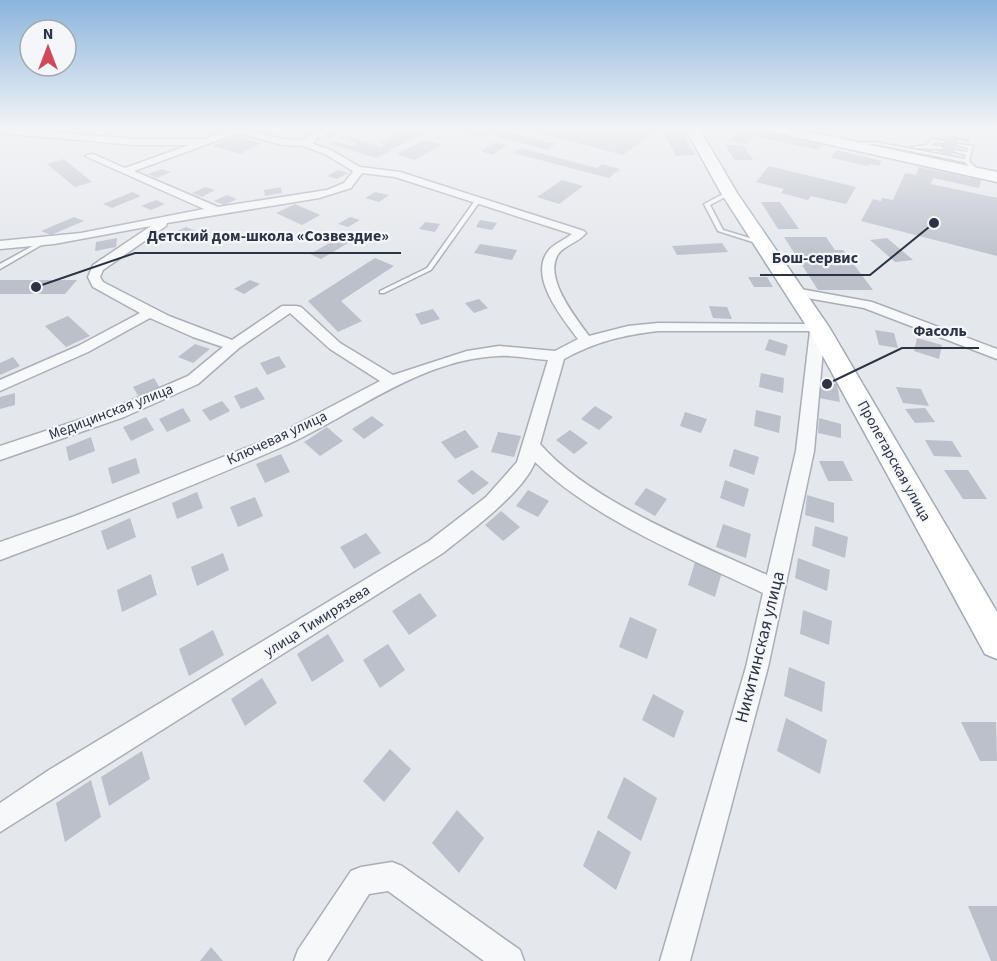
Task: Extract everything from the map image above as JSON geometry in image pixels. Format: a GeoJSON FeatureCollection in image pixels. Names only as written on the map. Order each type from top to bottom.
{"type":"FeatureCollection","features":[{"type":"Feature","properties":{"kind":"main road","name":"Пролетарская улица"},"geometry":{"type":"LineString","coordinates":[[719,173],[729,193],[761,243],[818,327],[997,643]]}},
{"type":"Feature","properties":{"kind":"main road"},"geometry":{"type":"LineString","coordinates":[[978,173],[997,177]]}},
{"type":"Feature","properties":{"kind":"street"},"geometry":{"type":"LineString","coordinates":[[129,173],[216,211]]}},
{"type":"Feature","properties":{"kind":"street"},"geometry":{"type":"LineString","coordinates":[[0,245],[40,244],[172,218],[336,190],[355,180],[357,173]]}},
{"type":"Feature","properties":{"kind":"street"},"geometry":{"type":"LineString","coordinates":[[385,173],[396,174],[580,233],[557,249],[550,257],[550,283],[557,299],[586,341]]}},
{"type":"Feature","properties":{"kind":"street"},"geometry":{"type":"LineString","coordinates":[[172,218],[97,268],[94,277],[98,284],[203,338],[234,345]]}},
{"type":"Feature","properties":{"kind":"street"},"geometry":{"type":"LineString","coordinates":[[795,292],[867,305],[997,354]]}},
{"type":"Feature","properties":{"kind":"street","name":"Медицинская улица"},"geometry":{"type":"LineString","coordinates":[[0,453],[118,413],[193,380],[234,345],[282,311],[296,310],[335,346],[392,381]]}},
{"type":"Feature","properties":{"kind":"street"},"geometry":{"type":"LineString","coordinates":[[0,386],[83,349],[151,312]]}},
{"type":"Feature","properties":{"kind":"street"},"geometry":{"type":"LineString","coordinates":[[557,356],[586,341],[628,330],[658,327],[818,327]]}},
{"type":"Feature","properties":{"kind":"street","name":"Никитинская улица"},"geometry":{"type":"LineString","coordinates":[[675,961],[757,667],[806,451],[818,327]]}},
{"type":"Feature","properties":{"kind":"street","name":"Ключевая улица"},"geometry":{"type":"LineString","coordinates":[[0,551],[82,522],[279,441],[392,381],[467,356],[499,351],[557,356]]}},
{"type":"Feature","properties":{"kind":"street","name":"улица Тимирязева"},"geometry":{"type":"LineString","coordinates":[[0,819],[58,779],[436,547],[493,502],[525,465],[557,356]]}},
{"type":"Feature","properties":{"kind":"street"},"geometry":{"type":"LineString","coordinates":[[530,445],[542,460],[585,493],[674,542],[775,588]]}},
{"type":"Feature","properties":{"kind":"street"},"geometry":{"type":"LineString","coordinates":[[309,961],[361,881],[392,876],[509,961]]}},
{"type":"Feature","properties":{"kind":"lane"},"geometry":{"type":"LineString","coordinates":[[382,292],[429,269],[478,200]]}},
{"type":"Feature","properties":{"kind":"lane"},"geometry":{"type":"LineString","coordinates":[[0,267],[40,244]]}},
{"type":"Feature","properties":{"kind":"building"},"geometry":{"type":"Polygon","coordinates":[[[58,173],[81,173],[92,182],[75,187],[58,173]]]}},
{"type":"Feature","properties":{"kind":"building"},"geometry":{"type":"Polygon","coordinates":[[[151,173],[169,173],[157,178],[148,174],[151,173]]]}},
{"type":"Feature","properties":{"kind":"building"},"geometry":{"type":"Polygon","coordinates":[[[333,173],[348,173],[337,179],[327,176],[333,173]]]}},
{"type":"Feature","properties":{"kind":"building"},"geometry":{"type":"Polygon","coordinates":[[[589,173],[615,173],[609,178],[589,173]]]}},
{"type":"Feature","properties":{"kind":"building"},"geometry":{"type":"Polygon","coordinates":[[[763,173],[797,173],[856,187],[846,204],[811,196],[808,200],[781,193],[784,189],[756,182],[763,173]]]}},
{"type":"Feature","properties":{"kind":"building"},"geometry":{"type":"Polygon","coordinates":[[[905,173],[916,175],[917,173],[947,173],[981,180],[979,188],[933,178],[931,184],[997,198],[997,256],[861,221],[873,199],[893,200],[905,173]]]}},
{"type":"Feature","properties":{"kind":"building"},"geometry":{"type":"Polygon","coordinates":[[[562,180],[583,186],[559,204],[537,197],[562,180]]]}},
{"type":"Feature","properties":{"kind":"building"},"geometry":{"type":"Polygon","coordinates":[[[206,187],[215,190],[202,197],[192,193],[206,187]]]}},
{"type":"Feature","properties":{"kind":"building"},"geometry":{"type":"Polygon","coordinates":[[[281,187],[282,193],[265,196],[264,190],[281,187]]]}},
{"type":"Feature","properties":{"kind":"building"},"geometry":{"type":"Polygon","coordinates":[[[132,192],[141,196],[112,208],[103,204],[132,192]]]}},
{"type":"Feature","properties":{"kind":"building"},"geometry":{"type":"Polygon","coordinates":[[[375,192],[389,195],[379,202],[365,198],[375,192]]]}},
{"type":"Feature","properties":{"kind":"building"},"geometry":{"type":"Polygon","coordinates":[[[227,195],[237,199],[224,205],[214,201],[227,195]]]}},
{"type":"Feature","properties":{"kind":"building"},"geometry":{"type":"Polygon","coordinates":[[[156,200],[165,204],[151,210],[141,206],[156,200]]]}},
{"type":"Feature","properties":{"kind":"building"},"geometry":{"type":"Polygon","coordinates":[[[761,202],[780,202],[799,229],[778,229],[761,202]]]}},
{"type":"Feature","properties":{"kind":"building"},"geometry":{"type":"Polygon","coordinates":[[[295,204],[320,215],[302,225],[276,213],[295,204]]]}},
{"type":"Feature","properties":{"kind":"building"},"geometry":{"type":"Polygon","coordinates":[[[74,217],[84,221],[51,235],[41,231],[74,217]]]}},
{"type":"Feature","properties":{"kind":"building"},"geometry":{"type":"Polygon","coordinates":[[[350,217],[360,220],[348,227],[338,224],[350,217]]]}},
{"type":"Feature","properties":{"kind":"building"},"geometry":{"type":"Polygon","coordinates":[[[480,220],[497,223],[492,230],[476,227],[480,220]]]}},
{"type":"Feature","properties":{"kind":"building"},"geometry":{"type":"Polygon","coordinates":[[[425,222],[440,224],[435,232],[419,229],[425,222]]]}},
{"type":"Feature","properties":{"kind":"building"},"geometry":{"type":"Polygon","coordinates":[[[186,227],[196,231],[181,239],[171,234],[186,227]]]}},
{"type":"Feature","properties":{"kind":"building"},"geometry":{"type":"Polygon","coordinates":[[[344,235],[355,239],[321,259],[310,254],[344,235]]]}},
{"type":"Feature","properties":{"kind":"building"},"geometry":{"type":"Polygon","coordinates":[[[784,237],[826,237],[835,250],[843,250],[873,290],[818,290],[784,237]]]}},
{"type":"Feature","properties":{"kind":"building"},"geometry":{"type":"Polygon","coordinates":[[[117,238],[116,247],[95,251],[96,242],[117,238]]]}},
{"type":"Feature","properties":{"kind":"building"},"geometry":{"type":"Polygon","coordinates":[[[887,238],[913,260],[895,262],[870,240],[887,238]]]}},
{"type":"Feature","properties":{"kind":"building"},"geometry":{"type":"Polygon","coordinates":[[[722,243],[728,252],[677,255],[672,246],[722,243]]]}},
{"type":"Feature","properties":{"kind":"building"},"geometry":{"type":"Polygon","coordinates":[[[480,244],[517,250],[512,260],[474,253],[480,244]]]}},
{"type":"Feature","properties":{"kind":"building"},"geometry":{"type":"Polygon","coordinates":[[[375,258],[394,266],[341,301],[362,321],[338,332],[308,301],[375,258]]]}},
{"type":"Feature","properties":{"kind":"building"},"geometry":{"type":"Polygon","coordinates":[[[748,277],[767,277],[773,287],[754,287],[748,277]]]}},
{"type":"Feature","properties":{"kind":"building"},"geometry":{"type":"Polygon","coordinates":[[[0,280],[77,280],[65,294],[0,294],[0,280]]]}},
{"type":"Feature","properties":{"kind":"building"},"geometry":{"type":"Polygon","coordinates":[[[250,280],[260,284],[244,294],[234,289],[250,280]]]}},
{"type":"Feature","properties":{"kind":"building"},"geometry":{"type":"Polygon","coordinates":[[[479,299],[488,308],[474,313],[465,303],[479,299]]]}},
{"type":"Feature","properties":{"kind":"building"},"geometry":{"type":"Polygon","coordinates":[[[709,306],[727,307],[732,319],[713,318],[709,306]]]}},
{"type":"Feature","properties":{"kind":"building"},"geometry":{"type":"Polygon","coordinates":[[[433,309],[440,319],[421,325],[415,314],[433,309]]]}},
{"type":"Feature","properties":{"kind":"building"},"geometry":{"type":"Polygon","coordinates":[[[68,316],[90,336],[66,347],[45,326],[68,316]]]}},
{"type":"Feature","properties":{"kind":"building"},"geometry":{"type":"Polygon","coordinates":[[[875,330],[894,333],[898,348],[879,345],[875,330]]]}},
{"type":"Feature","properties":{"kind":"building"},"geometry":{"type":"Polygon","coordinates":[[[917,338],[942,345],[939,359],[914,351],[917,338]]]}},
{"type":"Feature","properties":{"kind":"building"},"geometry":{"type":"Polygon","coordinates":[[[769,339],[788,345],[785,356],[765,350],[769,339]]]}},
{"type":"Feature","properties":{"kind":"building"},"geometry":{"type":"Polygon","coordinates":[[[195,344],[210,349],[193,363],[178,357],[195,344]]]}},
{"type":"Feature","properties":{"kind":"building"},"geometry":{"type":"Polygon","coordinates":[[[279,356],[286,367],[267,375],[260,363],[279,356]]]}},
{"type":"Feature","properties":{"kind":"building"},"geometry":{"type":"Polygon","coordinates":[[[13,357],[20,366],[0,375],[0,363],[13,357]]]}},
{"type":"Feature","properties":{"kind":"building"},"geometry":{"type":"Polygon","coordinates":[[[761,373],[784,378],[783,393],[759,387],[761,373]]]}},
{"type":"Feature","properties":{"kind":"building"},"geometry":{"type":"Polygon","coordinates":[[[154,378],[161,390],[140,399],[133,387],[154,378]]]}},
{"type":"Feature","properties":{"kind":"building"},"geometry":{"type":"Polygon","coordinates":[[[817,380],[837,384],[840,402],[819,398],[817,380]]]}},
{"type":"Feature","properties":{"kind":"building"},"geometry":{"type":"Polygon","coordinates":[[[257,387],[265,399],[241,409],[234,396],[257,387]]]}},
{"type":"Feature","properties":{"kind":"building"},"geometry":{"type":"Polygon","coordinates":[[[896,387],[921,389],[929,406],[903,403],[896,387]]]}},
{"type":"Feature","properties":{"kind":"building"},"geometry":{"type":"Polygon","coordinates":[[[15,393],[15,405],[0,409],[0,397],[15,393]]]}},
{"type":"Feature","properties":{"kind":"building"},"geometry":{"type":"Polygon","coordinates":[[[222,401],[230,411],[210,421],[202,410],[222,401]]]}},
{"type":"Feature","properties":{"kind":"building"},"geometry":{"type":"Polygon","coordinates":[[[595,406],[613,417],[599,430],[581,419],[595,406]]]}},
{"type":"Feature","properties":{"kind":"building"},"geometry":{"type":"Polygon","coordinates":[[[183,408],[191,421],[167,432],[159,419],[183,408]]]}},
{"type":"Feature","properties":{"kind":"building"},"geometry":{"type":"Polygon","coordinates":[[[925,408],[935,422],[915,423],[905,409],[925,408]]]}},
{"type":"Feature","properties":{"kind":"building"},"geometry":{"type":"Polygon","coordinates":[[[756,410],[781,416],[779,433],[754,426],[756,410]]]}},
{"type":"Feature","properties":{"kind":"building"},"geometry":{"type":"Polygon","coordinates":[[[685,412],[707,419],[701,433],[680,426],[685,412]]]}},
{"type":"Feature","properties":{"kind":"building"},"geometry":{"type":"Polygon","coordinates":[[[372,416],[384,425],[364,439],[352,429],[372,416]]]}},
{"type":"Feature","properties":{"kind":"building"},"geometry":{"type":"Polygon","coordinates":[[[146,417],[154,430],[131,441],[123,427],[146,417]]]}},
{"type":"Feature","properties":{"kind":"building"},"geometry":{"type":"Polygon","coordinates":[[[819,418],[841,424],[841,438],[818,433],[819,418]]]}},
{"type":"Feature","properties":{"kind":"building"},"geometry":{"type":"Polygon","coordinates":[[[327,427],[343,441],[320,456],[304,442],[327,427]]]}},
{"type":"Feature","properties":{"kind":"building"},"geometry":{"type":"Polygon","coordinates":[[[465,430],[479,447],[455,459],[441,442],[465,430]]]}},
{"type":"Feature","properties":{"kind":"building"},"geometry":{"type":"Polygon","coordinates":[[[570,430],[588,443],[574,454],[556,440],[570,430]]]}},
{"type":"Feature","properties":{"kind":"building"},"geometry":{"type":"Polygon","coordinates":[[[498,432],[521,436],[514,457],[491,452],[498,432]]]}},
{"type":"Feature","properties":{"kind":"building"},"geometry":{"type":"Polygon","coordinates":[[[91,437],[95,451],[69,461],[66,447],[91,437]]]}},
{"type":"Feature","properties":{"kind":"building"},"geometry":{"type":"Polygon","coordinates":[[[925,440],[952,441],[962,457],[934,456],[925,440]]]}},
{"type":"Feature","properties":{"kind":"building"},"geometry":{"type":"Polygon","coordinates":[[[734,449],[759,457],[754,475],[729,466],[734,449]]]}},
{"type":"Feature","properties":{"kind":"building"},"geometry":{"type":"Polygon","coordinates":[[[281,454],[290,472],[265,483],[256,464],[281,454]]]}},
{"type":"Feature","properties":{"kind":"building"},"geometry":{"type":"Polygon","coordinates":[[[136,458],[140,473],[112,484],[108,468],[136,458]]]}},
{"type":"Feature","properties":{"kind":"building"},"geometry":{"type":"Polygon","coordinates":[[[819,461],[843,461],[853,481],[828,481],[819,461]]]}},
{"type":"Feature","properties":{"kind":"building"},"geometry":{"type":"Polygon","coordinates":[[[472,470],[489,483],[473,495],[457,481],[472,470]]]}},
{"type":"Feature","properties":{"kind":"building"},"geometry":{"type":"Polygon","coordinates":[[[944,470],[968,470],[987,499],[963,499],[944,470]]]}},
{"type":"Feature","properties":{"kind":"building"},"geometry":{"type":"Polygon","coordinates":[[[725,480],[749,489],[744,507],[720,498],[725,480]]]}},
{"type":"Feature","properties":{"kind":"building"},"geometry":{"type":"Polygon","coordinates":[[[646,488],[667,499],[655,516],[634,504],[646,488]]]}},
{"type":"Feature","properties":{"kind":"building"},"geometry":{"type":"Polygon","coordinates":[[[528,490],[549,501],[538,517],[516,506],[528,490]]]}},
{"type":"Feature","properties":{"kind":"building"},"geometry":{"type":"Polygon","coordinates":[[[197,492],[203,508],[177,519],[172,503],[197,492]]]}},
{"type":"Feature","properties":{"kind":"building"},"geometry":{"type":"Polygon","coordinates":[[[807,495],[834,503],[834,523],[805,515],[807,495]]]}},
{"type":"Feature","properties":{"kind":"building"},"geometry":{"type":"Polygon","coordinates":[[[255,497],[263,516],[238,527],[230,507],[255,497]]]}},
{"type":"Feature","properties":{"kind":"building"},"geometry":{"type":"Polygon","coordinates":[[[501,511],[520,527],[503,541],[485,525],[501,511]]]}},
{"type":"Feature","properties":{"kind":"building"},"geometry":{"type":"Polygon","coordinates":[[[130,518],[136,537],[107,550],[101,531],[130,518]]]}},
{"type":"Feature","properties":{"kind":"building"},"geometry":{"type":"Polygon","coordinates":[[[723,524],[751,534],[746,558],[716,547],[723,524]]]}},
{"type":"Feature","properties":{"kind":"building"},"geometry":{"type":"Polygon","coordinates":[[[815,526],[848,537],[845,558],[812,546],[815,526]]]}},
{"type":"Feature","properties":{"kind":"building"},"geometry":{"type":"Polygon","coordinates":[[[366,533],[381,553],[354,569],[340,547],[366,533]]]}},
{"type":"Feature","properties":{"kind":"building"},"geometry":{"type":"Polygon","coordinates":[[[223,553],[229,570],[197,586],[191,567],[223,553]]]}},
{"type":"Feature","properties":{"kind":"building"},"geometry":{"type":"Polygon","coordinates":[[[798,558],[830,570],[827,591],[795,578],[798,558]]]}},
{"type":"Feature","properties":{"kind":"building"},"geometry":{"type":"Polygon","coordinates":[[[695,562],[722,572],[715,597],[688,585],[695,562]]]}},
{"type":"Feature","properties":{"kind":"building"},"geometry":{"type":"Polygon","coordinates":[[[151,574],[157,595],[122,612],[117,590],[151,574]]]}},
{"type":"Feature","properties":{"kind":"building"},"geometry":{"type":"Polygon","coordinates":[[[420,593],[437,616],[409,635],[392,611],[420,593]]]}},
{"type":"Feature","properties":{"kind":"building"},"geometry":{"type":"Polygon","coordinates":[[[803,610],[832,621],[829,645],[800,634],[803,610]]]}},
{"type":"Feature","properties":{"kind":"building"},"geometry":{"type":"Polygon","coordinates":[[[630,617],[657,629],[647,659],[619,647],[630,617]]]}},
{"type":"Feature","properties":{"kind":"building"},"geometry":{"type":"Polygon","coordinates":[[[213,630],[224,655],[189,676],[179,649],[213,630]]]}},
{"type":"Feature","properties":{"kind":"building"},"geometry":{"type":"Polygon","coordinates":[[[328,634],[344,661],[312,682],[297,654],[328,634]]]}},
{"type":"Feature","properties":{"kind":"building"},"geometry":{"type":"Polygon","coordinates":[[[388,644],[405,670],[380,688],[363,660],[388,644]]]}},
{"type":"Feature","properties":{"kind":"building"},"geometry":{"type":"Polygon","coordinates":[[[789,667],[825,682],[822,712],[784,696],[789,667]]]}},
{"type":"Feature","properties":{"kind":"building"},"geometry":{"type":"Polygon","coordinates":[[[262,678],[277,703],[245,726],[231,699],[262,678]]]}},
{"type":"Feature","properties":{"kind":"building"},"geometry":{"type":"Polygon","coordinates":[[[653,694],[684,711],[674,738],[642,720],[653,694]]]}},
{"type":"Feature","properties":{"kind":"building"},"geometry":{"type":"Polygon","coordinates":[[[786,718],[827,740],[820,774],[777,751],[786,718]]]}},
{"type":"Feature","properties":{"kind":"building"},"geometry":{"type":"Polygon","coordinates":[[[961,722],[996,722],[997,761],[980,761],[961,722]]]}},
{"type":"Feature","properties":{"kind":"building"},"geometry":{"type":"Polygon","coordinates":[[[390,749],[411,769],[384,802],[363,781],[390,749]]]}},
{"type":"Feature","properties":{"kind":"building"},"geometry":{"type":"Polygon","coordinates":[[[142,751],[150,779],[109,806],[101,777],[142,751]]]}},
{"type":"Feature","properties":{"kind":"building"},"geometry":{"type":"Polygon","coordinates":[[[624,777],[657,798],[641,841],[607,818],[624,777]]]}},
{"type":"Feature","properties":{"kind":"building"},"geometry":{"type":"Polygon","coordinates":[[[91,780],[101,817],[65,842],[56,803],[91,780]]]}},
{"type":"Feature","properties":{"kind":"building"},"geometry":{"type":"Polygon","coordinates":[[[457,810],[484,838],[459,873],[432,843],[457,810]]]}},
{"type":"Feature","properties":{"kind":"building"},"geometry":{"type":"Polygon","coordinates":[[[598,830],[631,852],[616,890],[583,866],[598,830]]]}},
{"type":"Feature","properties":{"kind":"building"},"geometry":{"type":"Polygon","coordinates":[[[968,906],[997,906],[997,961],[991,961],[968,906]]]}},
{"type":"Feature","properties":{"kind":"building"},"geometry":{"type":"Polygon","coordinates":[[[211,947],[223,961],[200,961],[211,947]]]}},
{"type":"Feature","properties":{"kind":"place","name":"Бош-сервис"},"geometry":{"type":"Point","coordinates":[934,223]}},
{"type":"Feature","properties":{"kind":"place","name":"Детский дом-школа «Созвездие»"},"geometry":{"type":"Point","coordinates":[36,287]}},
{"type":"Feature","properties":{"kind":"place","name":"Фасоль"},"geometry":{"type":"Point","coordinates":[827,384]}}]}
